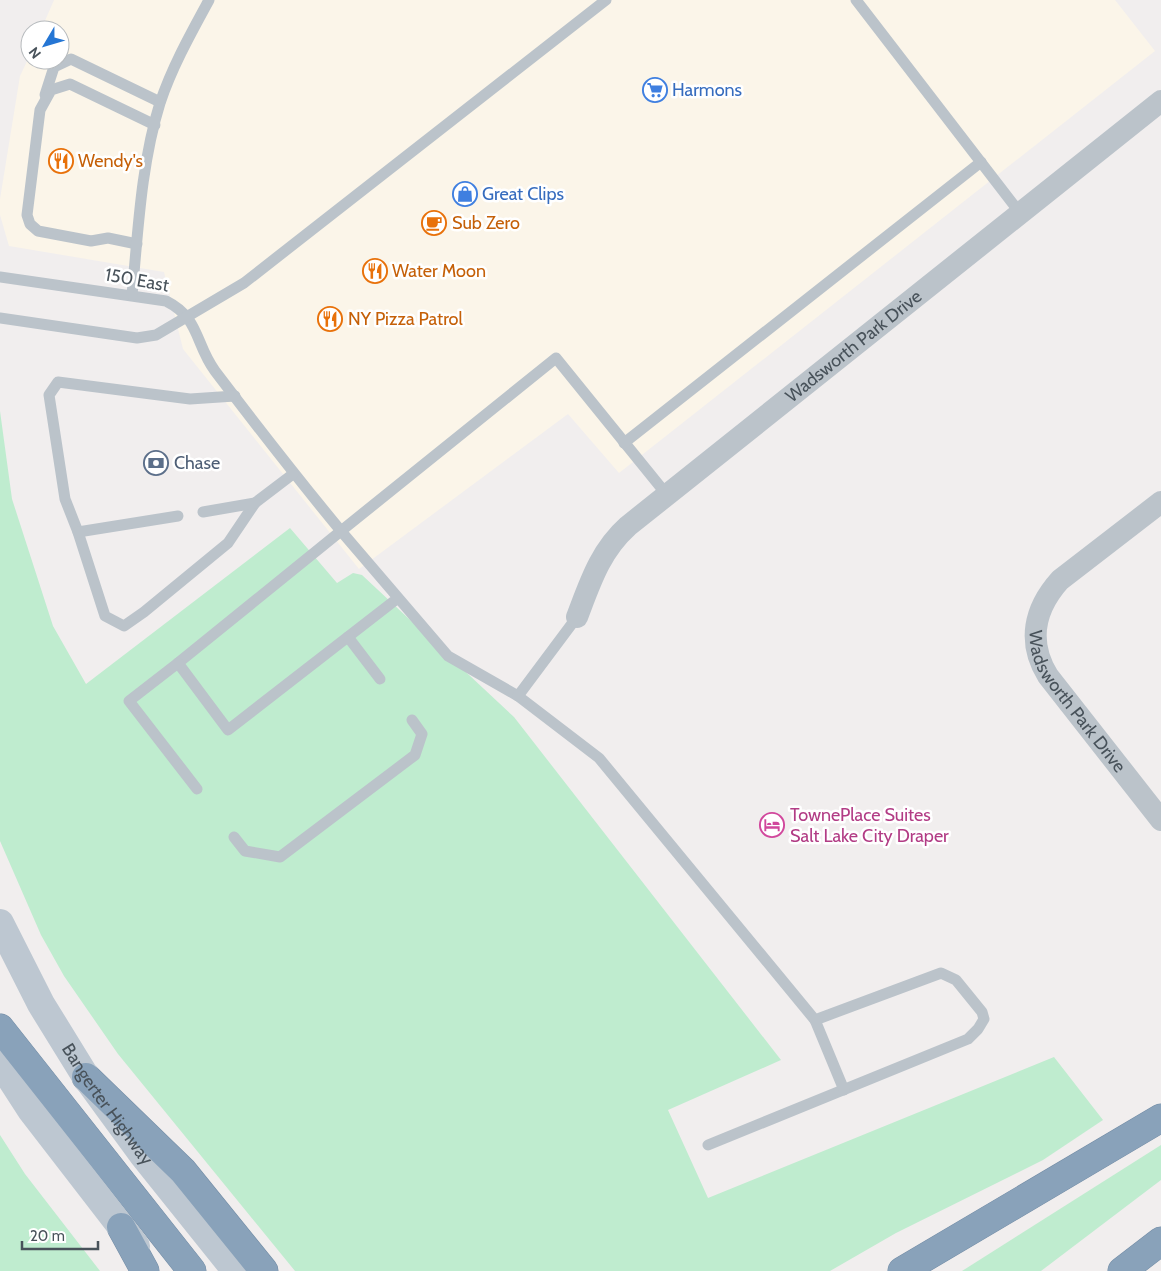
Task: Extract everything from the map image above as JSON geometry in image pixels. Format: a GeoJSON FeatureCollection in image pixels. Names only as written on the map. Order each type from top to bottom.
{"type":"FeatureCollection","features":[{"type":"Feature","properties":{"kind":"highway"},"geometry":{"type":"LineString","coordinates":[[0,1028],[192,1271]]}},
{"type":"Feature","properties":{"kind":"highway"},"geometry":{"type":"LineString","coordinates":[[86,1077],[183,1171],[264,1271]]}},
{"type":"Feature","properties":{"kind":"highway"},"geometry":{"type":"LineString","coordinates":[[902,1271],[1161,1118]]}},
{"type":"Feature","properties":{"kind":"highway"},"geometry":{"type":"LineString","coordinates":[[121,1227],[145,1271]]}},
{"type":"Feature","properties":{"kind":"highway"},"geometry":{"type":"LineString","coordinates":[[1122,1271],[1161,1241]]}},
{"type":"Feature","properties":{"kind":"main road","name":"Bangerter Highway"},"geometry":{"type":"LineString","coordinates":[[0,923],[41,1004],[86,1077],[143,1155],[236,1271]]}},
{"type":"Feature","properties":{"kind":"main road"},"geometry":{"type":"LineString","coordinates":[[0,1062],[31,1110],[156,1271]]}},
{"type":"Feature","properties":{"kind":"street","name":"Wadsworth Park Drive"},"geometry":{"type":"LineString","coordinates":[[577,617],[600,559],[614,539],[1161,101]]}},
{"type":"Feature","properties":{"kind":"street","name":"Wadsworth Park Drive"},"geometry":{"type":"LineString","coordinates":[[1161,502],[1060,580],[1049,593],[1041,609],[1035,635],[1036,650],[1048,676],[1161,820]]}},
{"type":"Feature","properties":{"kind":"lane"},"geometry":{"type":"LineString","coordinates":[[132,296],[143,190],[160,102],[184,46],[209,0]]}},
{"type":"Feature","properties":{"kind":"lane"},"geometry":{"type":"LineString","coordinates":[[0,318],[137,338],[156,335],[244,283],[606,0]]}},
{"type":"Feature","properties":{"kind":"lane"},"geometry":{"type":"LineString","coordinates":[[856,0],[1020,213]]}},
{"type":"Feature","properties":{"kind":"lane"},"geometry":{"type":"LineString","coordinates":[[137,244],[108,238],[91,241],[38,231],[30,224],[27,215],[40,110],[54,67],[71,58],[160,102]]}},
{"type":"Feature","properties":{"kind":"lane"},"geometry":{"type":"LineString","coordinates":[[40,110],[51,90],[70,84],[155,125]]}},
{"type":"Feature","properties":{"kind":"lane"},"geometry":{"type":"LineString","coordinates":[[624,442],[981,162]]}},
{"type":"Feature","properties":{"kind":"lane","name":"150 East"},"geometry":{"type":"LineString","coordinates":[[0,277],[166,300],[177,306],[188,317]]}},
{"type":"Feature","properties":{"kind":"lane"},"geometry":{"type":"LineString","coordinates":[[188,317],[214,369],[293,474],[448,656],[518,696],[600,758],[814,1020],[844,1090]]}},
{"type":"Feature","properties":{"kind":"lane"},"geometry":{"type":"LineString","coordinates":[[197,789],[129,702],[556,358],[667,495]]}},
{"type":"Feature","properties":{"kind":"lane"},"geometry":{"type":"LineString","coordinates":[[235,396],[190,399],[58,382],[49,395],[65,499],[78,532],[105,616],[124,626],[144,612],[228,543],[255,503],[293,474]]}},
{"type":"Feature","properties":{"kind":"lane"},"geometry":{"type":"LineString","coordinates":[[203,512],[255,503]]}},
{"type":"Feature","properties":{"kind":"lane"},"geometry":{"type":"LineString","coordinates":[[78,532],[178,516]]}},
{"type":"Feature","properties":{"kind":"lane"},"geometry":{"type":"LineString","coordinates":[[178,664],[228,730],[398,598]]}},
{"type":"Feature","properties":{"kind":"lane"},"geometry":{"type":"LineString","coordinates":[[518,696],[577,617]]}},
{"type":"Feature","properties":{"kind":"lane"},"geometry":{"type":"LineString","coordinates":[[348,637],[380,678]]}},
{"type":"Feature","properties":{"kind":"lane"},"geometry":{"type":"LineString","coordinates":[[234,837],[245,851],[280,857],[416,755],[422,734],[412,720]]}},
{"type":"Feature","properties":{"kind":"lane"},"geometry":{"type":"LineString","coordinates":[[708,1145],[968,1039],[982,1024],[982,1012],[956,980],[941,973],[814,1020]]}},
{"type":"Feature","properties":{"kind":"shaded area"},"geometry":{"type":"Polygon","coordinates":[[[54,0],[1115,0],[1155,51],[619,473],[568,414],[359,569],[183,349],[164,272],[9,246],[0,215],[0,199],[20,76],[23,70],[70,70],[70,20],[45,20],[54,0]]]}},
{"type":"Feature","properties":{"kind":"green space"},"geometry":{"type":"Polygon","coordinates":[[[0,411],[12,499],[53,626],[86,684],[290,528],[337,583],[353,573],[362,575],[514,717],[781,1060],[668,1110],[708,1198],[1054,1057],[1103,1120],[1043,1160],[896,1233],[830,1271],[295,1271],[118,1054],[64,976],[41,935],[0,841],[0,411]]]}},
{"type":"Feature","properties":{"kind":"green space"},"geometry":{"type":"Polygon","coordinates":[[[0,1135],[25,1174],[100,1271],[0,1271],[0,1135]]]}},
{"type":"Feature","properties":{"kind":"green space"},"geometry":{"type":"Polygon","coordinates":[[[1161,1145],[1161,1180],[1041,1271],[962,1271],[1161,1145]]]}},
{"type":"Feature","properties":{"kind":"place","name":"Harmons"},"geometry":{"type":"Point","coordinates":[655,90]}},
{"type":"Feature","properties":{"kind":"place","name":"Wendy's"},"geometry":{"type":"Point","coordinates":[61,161]}},
{"type":"Feature","properties":{"kind":"place","name":"Great Clips"},"geometry":{"type":"Point","coordinates":[465,194]}},
{"type":"Feature","properties":{"kind":"place","name":"Sub Zero"},"geometry":{"type":"Point","coordinates":[434,223]}},
{"type":"Feature","properties":{"kind":"place","name":"Water Moon"},"geometry":{"type":"Point","coordinates":[375,271]}},
{"type":"Feature","properties":{"kind":"place","name":"NY Pizza Patrol"},"geometry":{"type":"Point","coordinates":[330,319]}},
{"type":"Feature","properties":{"kind":"place","name":"Chase"},"geometry":{"type":"Point","coordinates":[156,463]}},
{"type":"Feature","properties":{"kind":"place","name":"TownePlace Suites Salt Lake City Draper"},"geometry":{"type":"Point","coordinates":[772,825]}}]}
